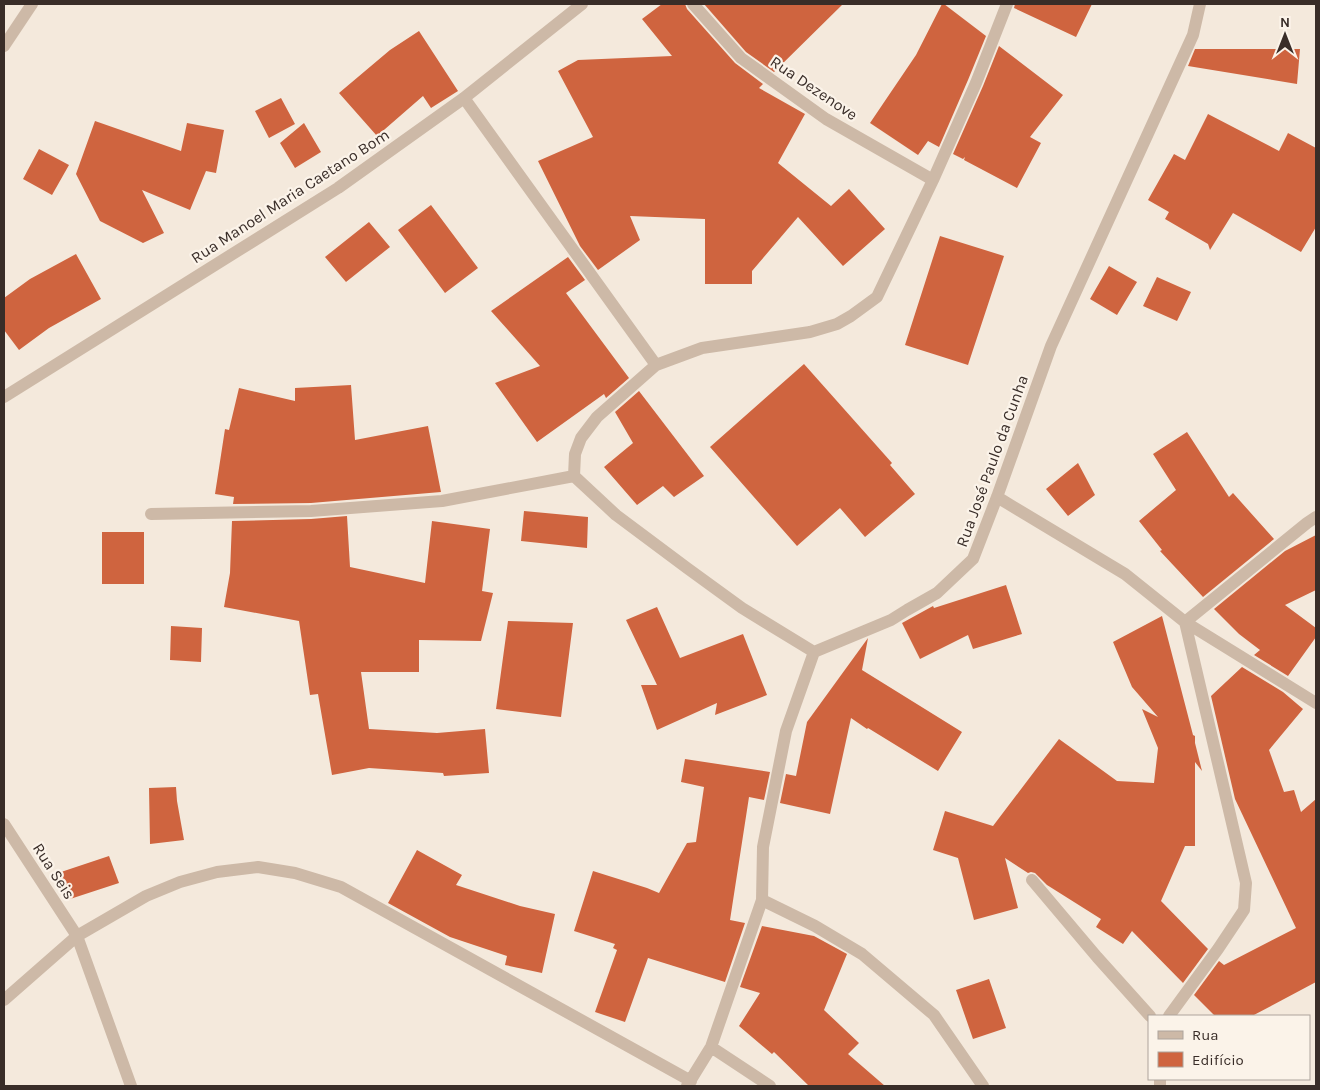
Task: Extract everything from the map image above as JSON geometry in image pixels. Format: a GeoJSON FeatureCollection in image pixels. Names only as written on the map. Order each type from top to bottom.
{"type":"FeatureCollection","features":[{"type":"Feature","properties":{"kind":"street"},"geometry":{"type":"LineString","coordinates":[[4,46],[32,4]]}},
{"type":"Feature","properties":{"kind":"street","name":"Rua Manoel Maria Caetano Bom"},"geometry":{"type":"LineString","coordinates":[[4,397],[338,188],[464,98],[582,4]]}},
{"type":"Feature","properties":{"kind":"street","name":"Rua Dezenove"},"geometry":{"type":"LineString","coordinates":[[693,4],[741,58],[826,119],[933,180]]}},
{"type":"Feature","properties":{"kind":"street"},"geometry":{"type":"LineString","coordinates":[[4,1000],[77,936],[146,896],[180,882],[217,872],[258,867],[295,873],[341,887],[690,1084],[712,1046],[762,900],[763,847],[786,731],[814,652],[742,608],[616,515],[574,476],[575,454],[581,438],[597,417],[656,365],[702,348],[810,332],[837,324],[877,297],[933,180],[976,83],[1007,4]]}},
{"type":"Feature","properties":{"kind":"street","name":"Rua José Paulo da Cunha"},"geometry":{"type":"LineString","coordinates":[[814,652],[891,620],[938,593],[973,559],[1050,346],[1193,35],[1200,4]]}},
{"type":"Feature","properties":{"kind":"street"},"geometry":{"type":"LineString","coordinates":[[464,98],[656,365]]}},
{"type":"Feature","properties":{"kind":"street"},"geometry":{"type":"LineString","coordinates":[[151,514],[311,511],[442,501],[574,476]]}},
{"type":"Feature","properties":{"kind":"street"},"geometry":{"type":"LineString","coordinates":[[997,497],[1125,574],[1185,622],[1316,704]]}},
{"type":"Feature","properties":{"kind":"street"},"geometry":{"type":"LineString","coordinates":[[1185,622],[1316,517]]}},
{"type":"Feature","properties":{"kind":"street"},"geometry":{"type":"LineString","coordinates":[[1170,1015],[1244,910],[1246,883],[1185,622]]}},
{"type":"Feature","properties":{"kind":"street","name":"Rua Seis"},"geometry":{"type":"LineString","coordinates":[[4,824],[77,936],[130,1086]]}},
{"type":"Feature","properties":{"kind":"street"},"geometry":{"type":"LineString","coordinates":[[1032,880],[1097,958],[1149,1015]]}},
{"type":"Feature","properties":{"kind":"street"},"geometry":{"type":"LineString","coordinates":[[762,900],[815,926],[862,954],[934,1015],[983,1086]]}},
{"type":"Feature","properties":{"kind":"street"},"geometry":{"type":"LineString","coordinates":[[712,1046],[770,1086]]}},
{"type":"Feature","properties":{"kind":"building"},"geometry":{"type":"Polygon","coordinates":[[[662,4],[685,4],[687,9],[735,63],[763,84],[759,88],[805,114],[778,163],[831,206],[849,189],[885,229],[843,266],[798,217],[752,271],[752,284],[705,284],[705,219],[630,216],[640,240],[598,270],[580,246],[538,161],[593,137],[558,71],[578,60],[672,56],[642,19],[662,4]]]}},
{"type":"Feature","properties":{"kind":"building"},"geometry":{"type":"Polygon","coordinates":[[[704,4],[843,4],[774,72],[746,52],[704,4]]]}},
{"type":"Feature","properties":{"kind":"building"},"geometry":{"type":"Polygon","coordinates":[[[942,4],[986,36],[939,147],[928,141],[918,155],[870,123],[916,55],[942,4]]]}},
{"type":"Feature","properties":{"kind":"building"},"geometry":{"type":"Polygon","coordinates":[[[1015,4],[1092,4],[1076,37],[1014,8],[1015,4]]]}},
{"type":"Feature","properties":{"kind":"building"},"geometry":{"type":"Polygon","coordinates":[[[419,31],[458,91],[431,108],[423,96],[377,136],[339,93],[390,50],[419,31]]]}},
{"type":"Feature","properties":{"kind":"building"},"geometry":{"type":"Polygon","coordinates":[[[999,46],[1063,95],[1030,137],[1041,143],[1017,188],[964,160],[965,157],[963,159],[953,154],[999,46]]]}},
{"type":"Feature","properties":{"kind":"building"},"geometry":{"type":"Polygon","coordinates":[[[1195,49],[1300,49],[1297,84],[1188,66],[1195,49]]]}},
{"type":"Feature","properties":{"kind":"building"},"geometry":{"type":"Polygon","coordinates":[[[281,98],[295,124],[269,138],[255,111],[281,98]]]}},
{"type":"Feature","properties":{"kind":"building"},"geometry":{"type":"Polygon","coordinates":[[[1208,114],[1279,151],[1288,133],[1316,148],[1316,227],[1301,252],[1233,213],[1210,250],[1208,244],[1165,219],[1169,212],[1148,200],[1174,154],[1185,160],[1208,114]]]}},
{"type":"Feature","properties":{"kind":"building"},"geometry":{"type":"Polygon","coordinates":[[[95,121],[181,151],[187,123],[224,130],[216,173],[206,171],[190,210],[142,190],[164,233],[143,243],[100,221],[76,174],[95,121]]]}},
{"type":"Feature","properties":{"kind":"building"},"geometry":{"type":"Polygon","coordinates":[[[304,123],[321,152],[295,168],[280,143],[304,123]]]}},
{"type":"Feature","properties":{"kind":"building"},"geometry":{"type":"Polygon","coordinates":[[[39,149],[69,165],[52,195],[23,179],[39,149]]]}},
{"type":"Feature","properties":{"kind":"building"},"geometry":{"type":"Polygon","coordinates":[[[431,205],[478,268],[445,293],[398,230],[431,205]]]}},
{"type":"Feature","properties":{"kind":"building"},"geometry":{"type":"Polygon","coordinates":[[[369,222],[390,247],[346,282],[325,257],[369,222]]]}},
{"type":"Feature","properties":{"kind":"building"},"geometry":{"type":"Polygon","coordinates":[[[940,236],[1004,256],[968,365],[905,345],[940,236]]]}},
{"type":"Feature","properties":{"kind":"building"},"geometry":{"type":"Polygon","coordinates":[[[76,254],[101,299],[49,328],[19,350],[4,330],[4,298],[30,279],[76,254]]]}},
{"type":"Feature","properties":{"kind":"building"},"geometry":{"type":"Polygon","coordinates":[[[568,257],[585,280],[566,293],[629,378],[606,398],[604,394],[537,442],[495,383],[540,366],[491,311],[568,257]]]}},
{"type":"Feature","properties":{"kind":"building"},"geometry":{"type":"Polygon","coordinates":[[[1109,266],[1137,282],[1117,315],[1090,299],[1109,266]]]}},
{"type":"Feature","properties":{"kind":"building"},"geometry":{"type":"Polygon","coordinates":[[[1157,277],[1191,292],[1177,321],[1143,306],[1157,277]]]}},
{"type":"Feature","properties":{"kind":"building"},"geometry":{"type":"Polygon","coordinates":[[[804,364],[892,463],[890,465],[915,494],[865,537],[840,508],[797,546],[710,447],[804,364]]]}},
{"type":"Feature","properties":{"kind":"building"},"geometry":{"type":"Polygon","coordinates":[[[351,385],[355,440],[428,426],[441,492],[311,503],[233,504],[234,497],[215,494],[225,429],[229,430],[239,388],[295,401],[295,388],[351,385]]]}},
{"type":"Feature","properties":{"kind":"building"},"geometry":{"type":"Polygon","coordinates":[[[639,391],[704,476],[674,497],[663,486],[637,505],[604,467],[633,443],[615,412],[639,391]]]}},
{"type":"Feature","properties":{"kind":"building"},"geometry":{"type":"Polygon","coordinates":[[[1187,432],[1229,497],[1233,493],[1274,539],[1203,597],[1160,551],[1162,550],[1139,521],[1176,490],[1153,454],[1187,432]]]}},
{"type":"Feature","properties":{"kind":"building"},"geometry":{"type":"Polygon","coordinates":[[[1078,463],[1095,495],[1068,516],[1046,489],[1078,463]]]}},
{"type":"Feature","properties":{"kind":"building"},"geometry":{"type":"Polygon","coordinates":[[[524,511],[588,517],[587,548],[521,541],[524,511]]]}},
{"type":"Feature","properties":{"kind":"building"},"geometry":{"type":"Polygon","coordinates":[[[347,516],[350,567],[425,583],[432,521],[490,529],[482,591],[493,593],[481,641],[419,640],[419,672],[361,672],[369,729],[437,733],[485,729],[489,773],[444,776],[443,773],[369,768],[332,775],[318,694],[310,695],[299,621],[224,607],[230,573],[232,521],[347,516]]]}},
{"type":"Feature","properties":{"kind":"building"},"geometry":{"type":"Polygon","coordinates":[[[102,532],[144,532],[144,584],[102,584],[102,532]]]}},
{"type":"Feature","properties":{"kind":"building"},"geometry":{"type":"Polygon","coordinates":[[[1316,535],[1316,590],[1285,605],[1316,628],[1316,637],[1288,676],[1254,655],[1260,650],[1239,634],[1214,609],[1285,551],[1316,535]]]}},
{"type":"Feature","properties":{"kind":"building"},"geometry":{"type":"Polygon","coordinates":[[[1006,585],[1022,634],[973,649],[968,635],[920,659],[902,623],[933,606],[934,608],[1006,585]]]}},
{"type":"Feature","properties":{"kind":"building"},"geometry":{"type":"Polygon","coordinates":[[[657,607],[680,658],[743,634],[767,695],[715,715],[717,703],[657,730],[641,685],[657,685],[626,620],[657,607]]]}},
{"type":"Feature","properties":{"kind":"building"},"geometry":{"type":"Polygon","coordinates":[[[1162,616],[1193,735],[1195,736],[1202,771],[1195,762],[1195,846],[1185,846],[1161,901],[1208,949],[1183,983],[1132,931],[1123,944],[1096,927],[1101,919],[1047,885],[1035,873],[1028,873],[1005,858],[1018,908],[974,920],[958,858],[933,850],[945,811],[993,826],[1059,739],[1117,781],[1154,783],[1158,748],[1142,709],[1158,717],[1132,687],[1113,642],[1162,616]]]}},
{"type":"Feature","properties":{"kind":"building"},"geometry":{"type":"Polygon","coordinates":[[[508,621],[573,623],[561,717],[496,709],[508,621]]]}},
{"type":"Feature","properties":{"kind":"building"},"geometry":{"type":"Polygon","coordinates":[[[171,626],[202,628],[201,662],[170,660],[171,626]]]}},
{"type":"Feature","properties":{"kind":"building"},"geometry":{"type":"Polygon","coordinates":[[[868,638],[862,670],[962,732],[938,771],[851,718],[830,814],[780,803],[786,774],[796,776],[807,722],[868,638]]]}},
{"type":"Feature","properties":{"kind":"building"},"geometry":{"type":"Polygon","coordinates":[[[1242,667],[1283,692],[1303,709],[1269,750],[1284,792],[1294,790],[1301,812],[1316,799],[1316,982],[1254,1015],[1214,1015],[1194,995],[1219,961],[1224,965],[1296,928],[1235,799],[1211,696],[1242,667]]]}},
{"type":"Feature","properties":{"kind":"building"},"geometry":{"type":"Polygon","coordinates":[[[685,759],[770,772],[764,800],[749,797],[730,920],[745,923],[725,982],[648,958],[625,1022],[595,1012],[617,950],[613,948],[615,944],[574,931],[593,871],[659,893],[687,843],[696,842],[704,787],[681,782],[685,759]]]}},
{"type":"Feature","properties":{"kind":"building"},"geometry":{"type":"Polygon","coordinates":[[[176,787],[184,840],[150,844],[149,788],[176,787]]]}},
{"type":"Feature","properties":{"kind":"building"},"geometry":{"type":"Polygon","coordinates":[[[417,850],[462,875],[456,885],[520,906],[555,914],[542,973],[505,965],[507,956],[450,937],[388,903],[417,850]]]}},
{"type":"Feature","properties":{"kind":"building"},"geometry":{"type":"Polygon","coordinates":[[[109,856],[119,883],[67,900],[58,873],[109,856]]]}},
{"type":"Feature","properties":{"kind":"building"},"geometry":{"type":"Polygon","coordinates":[[[762,926],[814,936],[847,954],[824,1010],[859,1043],[848,1054],[885,1086],[809,1086],[774,1052],[772,1054],[739,1026],[760,993],[740,987],[762,926]]]}},
{"type":"Feature","properties":{"kind":"building"},"geometry":{"type":"Polygon","coordinates":[[[989,979],[1006,1028],[973,1039],[956,990],[989,979]]]}}]}
